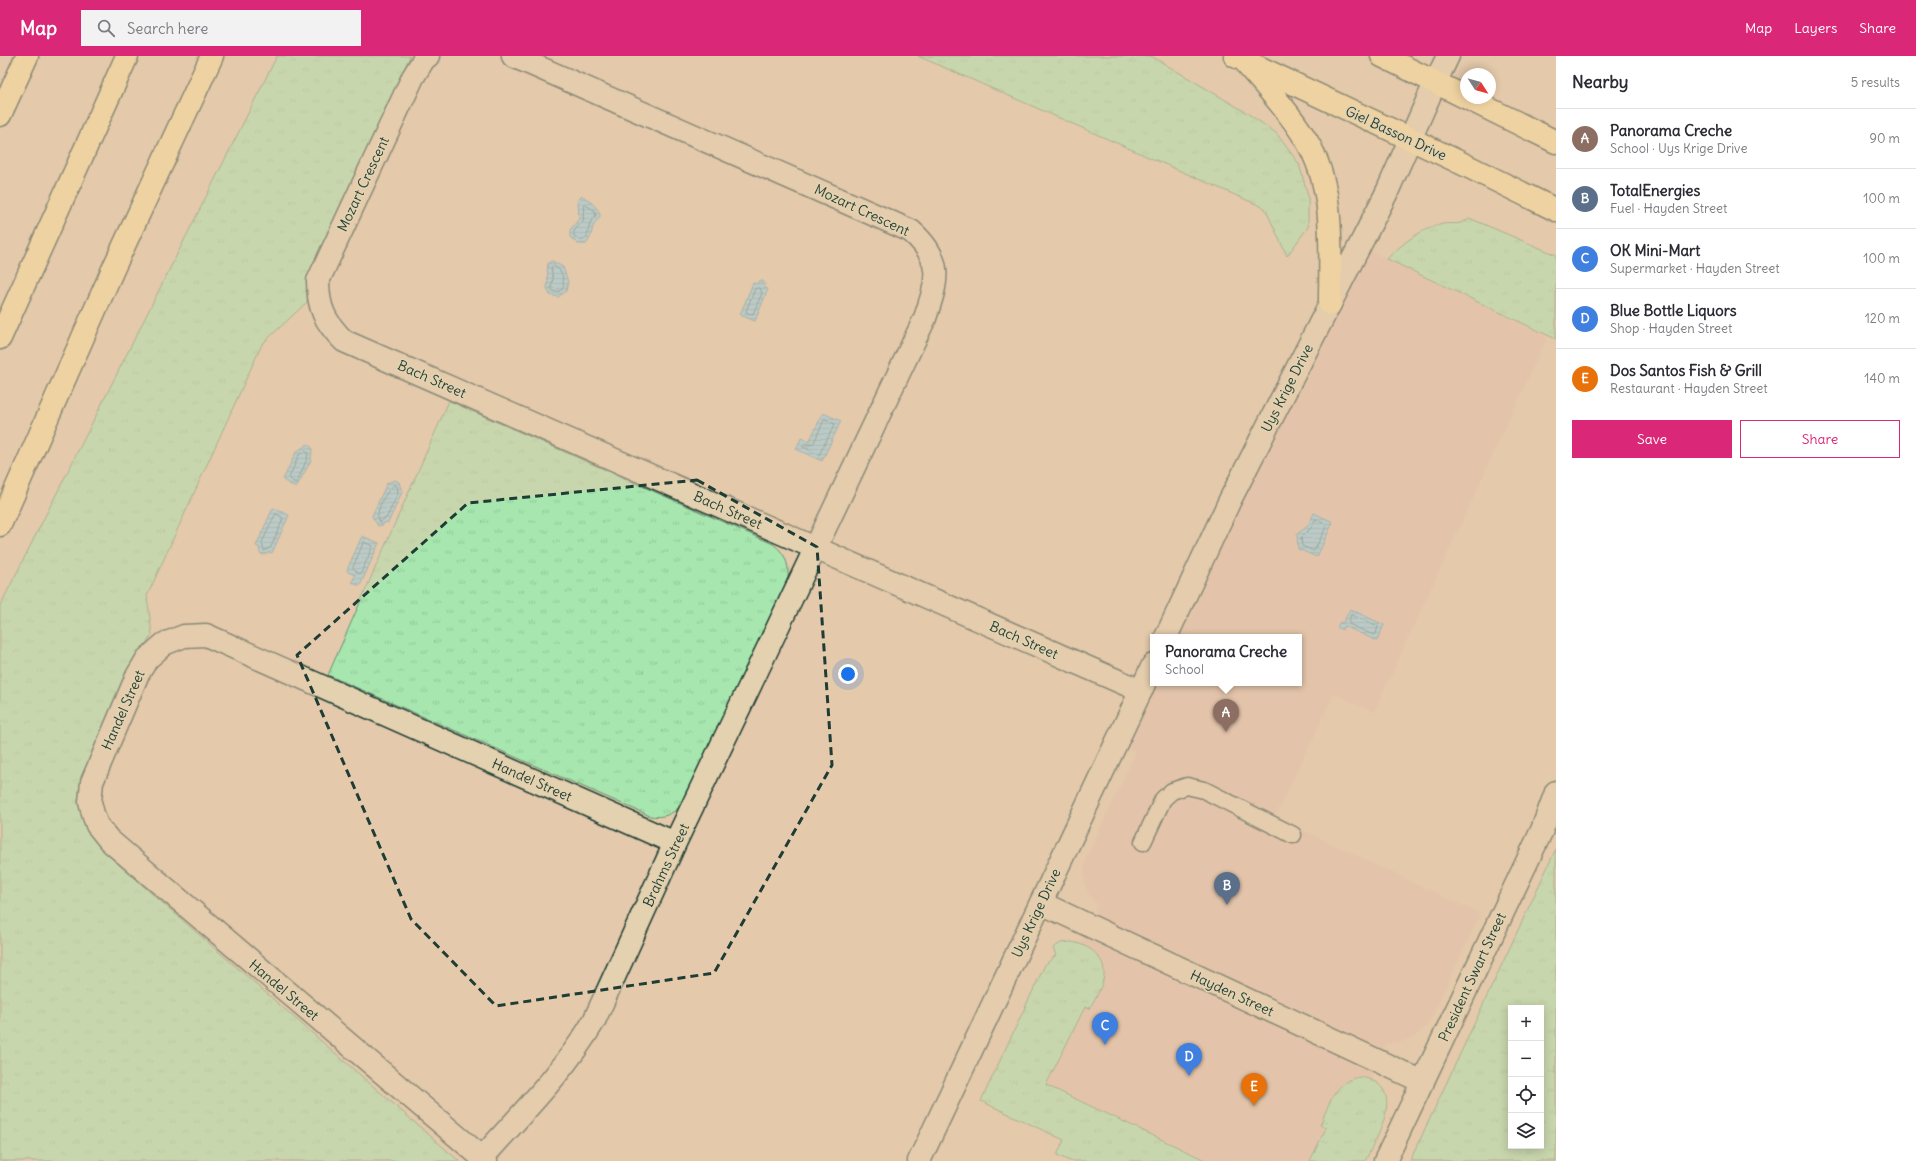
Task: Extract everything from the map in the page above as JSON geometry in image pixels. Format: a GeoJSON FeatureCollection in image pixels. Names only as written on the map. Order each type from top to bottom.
{"type":"FeatureCollection","features":[{"type":"Feature","properties":{"kind":"main road"},"geometry":{"type":"LineString","coordinates":[[0,115],[27,56]]}},
{"type":"Feature","properties":{"kind":"main road"},"geometry":{"type":"LineString","coordinates":[[0,338],[127,56]]}},
{"type":"Feature","properties":{"kind":"main road"},"geometry":{"type":"LineString","coordinates":[[0,525],[114,267],[212,56]]}},
{"type":"Feature","properties":{"kind":"main road"},"geometry":{"type":"LineString","coordinates":[[1382,56],[1556,142]]}},
{"type":"Feature","properties":{"kind":"main road"},"geometry":{"type":"LineString","coordinates":[[1238,58],[1291,116],[1306,138],[1316,160],[1326,195],[1329,220],[1330,304]]}},
{"type":"Feature","properties":{"kind":"main road","name":"Giel Basson Drive"},"geometry":{"type":"LineString","coordinates":[[1238,58],[1409,140],[1459,162],[1556,210]]}},
{"type":"Feature","properties":{"kind":"street","name":"Mozart Crescent"},"geometry":{"type":"LineString","coordinates":[[324,317],[318,297],[318,281],[413,77],[424,59],[428,56]]}},
{"type":"Feature","properties":{"kind":"street","name":"Mozart Crescent"},"geometry":{"type":"LineString","coordinates":[[513,56],[911,231],[924,242],[935,264],[936,286],[927,312],[816,549]]}},
{"type":"Feature","properties":{"kind":"street","name":"Uys Krige Drive"},"geometry":{"type":"LineString","coordinates":[[1167,634],[1230,500],[1387,192],[1409,140],[1448,56]]}},
{"type":"Feature","properties":{"kind":"street","name":"Bach Street"},"geometry":{"type":"LineString","coordinates":[[324,317],[344,340],[1141,691]]}},
{"type":"Feature","properties":{"kind":"street","name":"Brahms Street"},"geometry":{"type":"LineString","coordinates":[[484,1159],[563,1068],[581,1044],[594,1021],[676,843],[816,549]]}},
{"type":"Feature","properties":{"kind":"street","name":"Handel Street"},"geometry":{"type":"LineString","coordinates":[[484,1159],[109,840],[97,825],[90,802],[92,782],[137,676],[147,659],[164,644],[184,636],[206,635],[676,843]]}},
{"type":"Feature","properties":{"kind":"street","name":"Uys Krige Drive"},"geometry":{"type":"LineString","coordinates":[[919,1161],[1150,672]]}},
{"type":"Feature","properties":{"kind":"street","name":"President Swart Street"},"geometry":{"type":"LineString","coordinates":[[1386,1161],[1542,830],[1556,792]]}},
{"type":"Feature","properties":{"kind":"street","name":"Hayden Street"},"geometry":{"type":"LineString","coordinates":[[1040,903],[1423,1082]]}},
{"type":"Feature","properties":{"kind":"lane"},"geometry":{"type":"LineString","coordinates":[[1143,842],[1163,799],[1172,791],[1187,786],[1204,790],[1293,835]]}},
{"type":"Feature","properties":{"kind":"highlighted area"},"geometry":{"type":"Polygon","coordinates":[[[697,480],[817,547],[832,765],[714,973],[496,1006],[411,919],[297,655],[468,503],[697,480]]]}},
{"type":"Feature","properties":{"kind":"shaded area"},"geometry":{"type":"Polygon","coordinates":[[[1359,246],[1548,335],[1374,712],[1334,694],[1275,817],[1480,914],[1427,1026],[1413,1038],[1396,1043],[1387,1043],[1370,1080],[1360,1077],[1345,1081],[1320,1124],[1326,1128],[1310,1161],[1207,1161],[1046,1085],[1085,1006],[1089,1009],[1103,980],[1104,970],[1101,961],[1089,947],[1080,943],[1098,905],[1090,896],[1085,884],[1084,866],[1136,752],[1116,742],[1151,686],[1302,686],[1302,634],[1167,634],[1359,246]]]}},
{"type":"Feature","properties":{"kind":"green space"},"geometry":{"type":"Polygon","coordinates":[[[277,56],[410,56],[308,280],[307,302],[262,344],[147,596],[152,635],[133,662],[83,773],[79,797],[85,826],[104,852],[459,1161],[0,1161],[0,606],[277,56]]]}},
{"type":"Feature","properties":{"kind":"green space"},"geometry":{"type":"Polygon","coordinates":[[[918,56],[1151,56],[1244,111],[1276,133],[1299,164],[1308,196],[1308,227],[1287,256],[1265,208],[918,56]]]}},
{"type":"Feature","properties":{"kind":"green space"},"geometry":{"type":"Polygon","coordinates":[[[1469,218],[1556,255],[1556,339],[1387,259],[1412,237],[1427,229],[1443,224],[1459,223],[1469,218]]]}},
{"type":"Feature","properties":{"kind":"green space"},"geometry":{"type":"Polygon","coordinates":[[[449,401],[773,544],[781,551],[787,563],[788,578],[681,805],[671,813],[659,817],[650,816],[328,675],[449,401]]]}},
{"type":"Feature","properties":{"kind":"green space"},"geometry":{"type":"Polygon","coordinates":[[[1556,849],[1556,1161],[1410,1161],[1556,849]]]}},
{"type":"Feature","properties":{"kind":"green space"},"geometry":{"type":"Polygon","coordinates":[[[1061,943],[1078,943],[1091,949],[1096,954],[1103,965],[1103,980],[1089,1009],[1085,1007],[1046,1085],[1207,1161],[1070,1161],[1057,1155],[1064,1140],[981,1101],[1045,965],[1056,955],[1053,948],[1061,943]]]}},
{"type":"Feature","properties":{"kind":"green space"},"geometry":{"type":"Polygon","coordinates":[[[1360,1077],[1375,1082],[1383,1090],[1387,1100],[1386,1112],[1382,1125],[1365,1161],[1310,1161],[1326,1128],[1320,1125],[1334,1095],[1344,1083],[1351,1079],[1360,1077]]]}},
{"type":"Feature","properties":{"kind":"water"},"geometry":{"type":"Polygon","coordinates":[[[582,196],[596,208],[600,216],[595,222],[590,238],[586,244],[578,244],[570,237],[570,230],[579,219],[578,200],[582,196]]]}},
{"type":"Feature","properties":{"kind":"water"},"geometry":{"type":"Polygon","coordinates":[[[552,261],[563,267],[568,282],[566,291],[558,297],[550,295],[547,288],[548,263],[552,261]]]}},
{"type":"Feature","properties":{"kind":"water"},"geometry":{"type":"Polygon","coordinates":[[[759,281],[763,281],[765,284],[764,288],[768,289],[755,321],[740,315],[753,283],[757,284],[759,281]]]}},
{"type":"Feature","properties":{"kind":"water"},"geometry":{"type":"Polygon","coordinates":[[[823,413],[841,421],[822,461],[796,449],[801,438],[809,442],[823,413]]]}},
{"type":"Feature","properties":{"kind":"water"},"geometry":{"type":"Polygon","coordinates":[[[308,444],[312,448],[311,460],[296,488],[283,480],[296,452],[308,444]]]}},
{"type":"Feature","properties":{"kind":"water"},"geometry":{"type":"Polygon","coordinates":[[[395,480],[399,482],[401,489],[403,490],[388,523],[385,522],[383,525],[378,526],[372,516],[387,483],[395,480]]]}},
{"type":"Feature","properties":{"kind":"water"},"geometry":{"type":"Polygon","coordinates":[[[273,508],[289,515],[272,553],[270,552],[263,555],[260,553],[259,547],[256,546],[273,508]]]}},
{"type":"Feature","properties":{"kind":"water"},"geometry":{"type":"Polygon","coordinates":[[[1314,513],[1333,522],[1317,557],[1298,549],[1297,534],[1308,526],[1314,513]]]}},
{"type":"Feature","properties":{"kind":"water"},"geometry":{"type":"Polygon","coordinates":[[[362,536],[379,543],[360,586],[352,582],[355,575],[347,570],[362,536]]]}},
{"type":"Feature","properties":{"kind":"water"},"geometry":{"type":"Polygon","coordinates":[[[1350,609],[1384,625],[1377,641],[1344,626],[1342,630],[1337,627],[1340,622],[1343,623],[1350,609]]]}},
{"type":"Feature","properties":{"kind":"place","name":"Panorama Creche"},"geometry":{"type":"Point","coordinates":[1226,732]}},
{"type":"Feature","properties":{"kind":"place","name":"TotalEnergies"},"geometry":{"type":"Point","coordinates":[1227,905]}},
{"type":"Feature","properties":{"kind":"place","name":"OK Mini-Mart"},"geometry":{"type":"Point","coordinates":[1105,1045]}},
{"type":"Feature","properties":{"kind":"place","name":"Blue Bottle Liquors"},"geometry":{"type":"Point","coordinates":[1189,1076]}},
{"type":"Feature","properties":{"kind":"place","name":"Dos Santos Fish & Grill"},"geometry":{"type":"Point","coordinates":[1254,1106]}}]}
